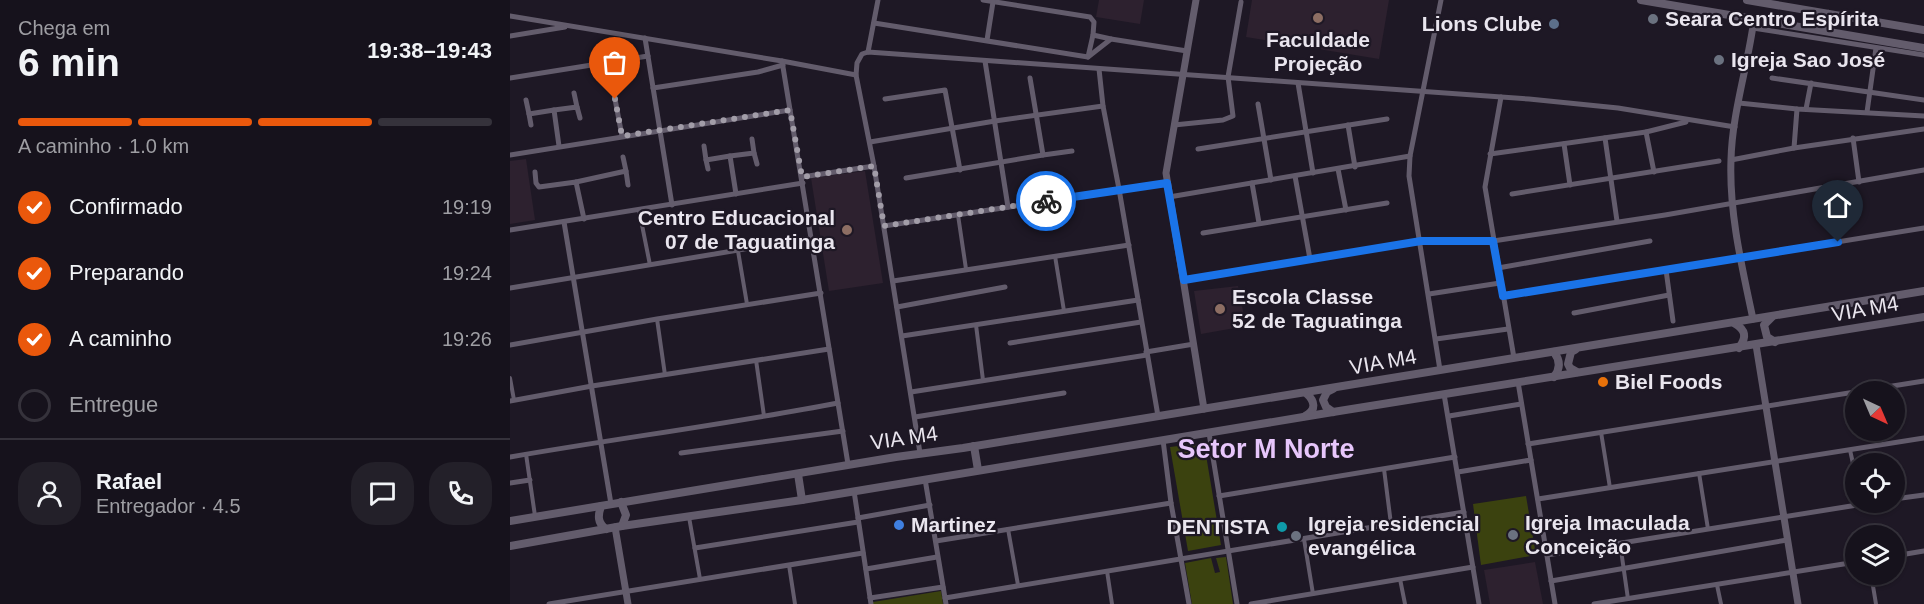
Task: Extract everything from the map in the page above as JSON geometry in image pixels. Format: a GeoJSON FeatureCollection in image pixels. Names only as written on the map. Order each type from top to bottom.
{"type":"FeatureCollection","features":[{"type":"Feature","properties":{"kind":"main road"},"geometry":{"type":"LineString","coordinates":[[1641,0],[1684,4],[1754,23],[1796,22],[1827,28],[1831,20],[1828,14]]}},
{"type":"Feature","properties":{"kind":"main road"},"geometry":{"type":"LineString","coordinates":[[1747,0],[1924,30]]}},
{"type":"Feature","properties":{"kind":"main road"},"geometry":{"type":"LineString","coordinates":[[1771,22],[1924,48]]}},
{"type":"Feature","properties":{"kind":"main road","name":"VIA M4"},"geometry":{"type":"LineString","coordinates":[[621,502],[1306,393],[1924,291]]}},
{"type":"Feature","properties":{"kind":"main road"},"geometry":{"type":"LineString","coordinates":[[1773,316],[1764,325],[1764,329],[1767,337],[1777,342]]}},
{"type":"Feature","properties":{"kind":"main road","name":"VIA M4"},"geometry":{"type":"LineString","coordinates":[[510,546],[614,527],[802,500],[1924,317]]}},
{"type":"Feature","properties":{"kind":"main road"},"geometry":{"type":"LineString","coordinates":[[1734,323],[1745,334],[1745,339],[1739,348]]}},
{"type":"Feature","properties":{"kind":"main road"},"geometry":{"type":"LineString","coordinates":[[1576,349],[1571,352],[1568,364],[1570,368],[1579,372]]}},
{"type":"Feature","properties":{"kind":"main road"},"geometry":{"type":"LineString","coordinates":[[1554,352],[1559,363],[1558,372],[1554,377]]}},
{"type":"Feature","properties":{"kind":"main road"},"geometry":{"type":"LineString","coordinates":[[1333,412],[1326,407],[1323,400],[1327,392],[1334,388]]}},
{"type":"Feature","properties":{"kind":"main road"},"geometry":{"type":"LineString","coordinates":[[1304,417],[1313,411],[1314,406],[1314,401],[1306,393]]}},
{"type":"Feature","properties":{"kind":"main road"},"geometry":{"type":"LineString","coordinates":[[974,446],[978,470]]}},
{"type":"Feature","properties":{"kind":"main road"},"geometry":{"type":"LineString","coordinates":[[798,474],[802,500]]}},
{"type":"Feature","properties":{"kind":"main road"},"geometry":{"type":"LineString","coordinates":[[510,521],[621,502],[626,515],[614,527],[599,522],[601,506]]}},
{"type":"Feature","properties":{"kind":"street"},"geometry":{"type":"LineString","coordinates":[[868,52],[878,0]]}},
{"type":"Feature","properties":{"kind":"street"},"geometry":{"type":"LineString","coordinates":[[983,0],[1090,17],[1094,22],[1088,57]]}},
{"type":"Feature","properties":{"kind":"street"},"geometry":{"type":"LineString","coordinates":[[1196,0],[1167,161],[1167,183],[1204,409]]}},
{"type":"Feature","properties":{"kind":"street"},"geometry":{"type":"LineString","coordinates":[[1440,370],[1421,241],[1409,181],[1410,156],[1442,0]]}},
{"type":"Feature","properties":{"kind":"street"},"geometry":{"type":"LineString","coordinates":[[987,40],[993,2]]}},
{"type":"Feature","properties":{"kind":"street"},"geometry":{"type":"LineString","coordinates":[[1174,125],[1222,120],[1233,116],[1228,77],[1241,2]]}},
{"type":"Feature","properties":{"kind":"street"},"geometry":{"type":"LineString","coordinates":[[510,16],[856,75]]}},
{"type":"Feature","properties":{"kind":"street"},"geometry":{"type":"LineString","coordinates":[[874,23],[1088,57],[1111,39]]}},
{"type":"Feature","properties":{"kind":"street"},"geometry":{"type":"LineString","coordinates":[[1753,319],[1740,259],[1732,203],[1731,160],[1754,23],[1876,48],[1924,55]]}},
{"type":"Feature","properties":{"kind":"street"},"geometry":{"type":"LineString","coordinates":[[510,36],[569,26]]}},
{"type":"Feature","properties":{"kind":"street"},"geometry":{"type":"LineString","coordinates":[[1093,35],[1186,51]]}},
{"type":"Feature","properties":{"kind":"street"},"geometry":{"type":"LineString","coordinates":[[645,38],[672,205]]}},
{"type":"Feature","properties":{"kind":"street"},"geometry":{"type":"LineString","coordinates":[[1867,112],[1876,48]]}},
{"type":"Feature","properties":{"kind":"street"},"geometry":{"type":"LineString","coordinates":[[920,453],[870,142],[856,75],[859,57],[868,52],[1425,90],[1618,108],[1735,127]]}},
{"type":"Feature","properties":{"kind":"street"},"geometry":{"type":"LineString","coordinates":[[510,78],[648,56]]}},
{"type":"Feature","properties":{"kind":"street"},"geometry":{"type":"LineString","coordinates":[[985,61],[1008,207]]}},
{"type":"Feature","properties":{"kind":"street"},"geometry":{"type":"LineString","coordinates":[[608,62],[622,136]]}},
{"type":"Feature","properties":{"kind":"street"},"geometry":{"type":"LineString","coordinates":[[653,88],[758,72],[783,63]]}},
{"type":"Feature","properties":{"kind":"street"},"geometry":{"type":"LineString","coordinates":[[783,63],[848,465]]}},
{"type":"Feature","properties":{"kind":"street"},"geometry":{"type":"LineString","coordinates":[[1099,69],[1103,106],[1158,416]]}},
{"type":"Feature","properties":{"kind":"street"},"geometry":{"type":"LineString","coordinates":[[1030,78],[1043,155]]}},
{"type":"Feature","properties":{"kind":"street"},"geometry":{"type":"LineString","coordinates":[[1772,78],[1924,100]]}},
{"type":"Feature","properties":{"kind":"street"},"geometry":{"type":"LineString","coordinates":[[1298,83],[1313,173]]}},
{"type":"Feature","properties":{"kind":"street"},"geometry":{"type":"LineString","coordinates":[[1806,109],[1810,83]]}},
{"type":"Feature","properties":{"kind":"street"},"geometry":{"type":"LineString","coordinates":[[885,99],[942,89],[947,94],[960,170]]}},
{"type":"Feature","properties":{"kind":"street"},"geometry":{"type":"LineString","coordinates":[[574,93],[580,118]]}},
{"type":"Feature","properties":{"kind":"street"},"geometry":{"type":"LineString","coordinates":[[1501,97],[1485,188],[1514,358]]}},
{"type":"Feature","properties":{"kind":"street"},"geometry":{"type":"LineString","coordinates":[[526,100],[531,125]]}},
{"type":"Feature","properties":{"kind":"street"},"geometry":{"type":"LineString","coordinates":[[1739,103],[1797,109],[1924,116]]}},
{"type":"Feature","properties":{"kind":"street"},"geometry":{"type":"LineString","coordinates":[[1258,104],[1271,180]]}},
{"type":"Feature","properties":{"kind":"street"},"geometry":{"type":"LineString","coordinates":[[870,142],[1103,106]]}},
{"type":"Feature","properties":{"kind":"street"},"geometry":{"type":"LineString","coordinates":[[529,114],[577,107]]}},
{"type":"Feature","properties":{"kind":"street"},"geometry":{"type":"LineString","coordinates":[[1794,148],[1797,109]]}},
{"type":"Feature","properties":{"kind":"street"},"geometry":{"type":"LineString","coordinates":[[554,110],[559,146]]}},
{"type":"Feature","properties":{"kind":"street"},"geometry":{"type":"LineString","coordinates":[[510,155],[790,110]]}},
{"type":"Feature","properties":{"kind":"street"},"geometry":{"type":"LineString","coordinates":[[1198,149],[1387,119]]}},
{"type":"Feature","properties":{"kind":"street"},"geometry":{"type":"LineString","coordinates":[[1490,154],[1646,132],[1690,121]]}},
{"type":"Feature","properties":{"kind":"street"},"geometry":{"type":"LineString","coordinates":[[1348,125],[1355,166]]}},
{"type":"Feature","properties":{"kind":"street"},"geometry":{"type":"LineString","coordinates":[[1731,160],[1853,138],[1924,129]]}},
{"type":"Feature","properties":{"kind":"street"},"geometry":{"type":"LineString","coordinates":[[1646,132],[1654,172]]}},
{"type":"Feature","properties":{"kind":"street"},"geometry":{"type":"LineString","coordinates":[[1605,138],[1617,221]]}},
{"type":"Feature","properties":{"kind":"street"},"geometry":{"type":"LineString","coordinates":[[1853,138],[1859,182]]}},
{"type":"Feature","properties":{"kind":"street"},"geometry":{"type":"LineString","coordinates":[[752,139],[757,165]]}},
{"type":"Feature","properties":{"kind":"street"},"geometry":{"type":"LineString","coordinates":[[1564,144],[1570,185]]}},
{"type":"Feature","properties":{"kind":"street"},"geometry":{"type":"LineString","coordinates":[[704,146],[708,169]]}},
{"type":"Feature","properties":{"kind":"street"},"geometry":{"type":"LineString","coordinates":[[906,178],[1072,151]]}},
{"type":"Feature","properties":{"kind":"street"},"geometry":{"type":"LineString","coordinates":[[706,160],[754,153]]}},
{"type":"Feature","properties":{"kind":"street"},"geometry":{"type":"LineString","coordinates":[[730,156],[736,195]]}},
{"type":"Feature","properties":{"kind":"street"},"geometry":{"type":"LineString","coordinates":[[1169,197],[1410,156]]}},
{"type":"Feature","properties":{"kind":"street"},"geometry":{"type":"LineString","coordinates":[[623,157],[628,185]]}},
{"type":"Feature","properties":{"kind":"street"},"geometry":{"type":"LineString","coordinates":[[1512,194],[1719,160]]}},
{"type":"Feature","properties":{"kind":"street"},"geometry":{"type":"LineString","coordinates":[[510,230],[736,195],[874,166]]}},
{"type":"Feature","properties":{"kind":"street"},"geometry":{"type":"LineString","coordinates":[[1338,169],[1346,210]]}},
{"type":"Feature","properties":{"kind":"street"},"geometry":{"type":"LineString","coordinates":[[1184,280],[1421,241],[1493,241],[1924,170]]}},
{"type":"Feature","properties":{"kind":"street"},"geometry":{"type":"LineString","coordinates":[[535,172],[536,183],[539,186],[576,182],[626,171]]}},
{"type":"Feature","properties":{"kind":"street"},"geometry":{"type":"LineString","coordinates":[[1295,176],[1310,259]]}},
{"type":"Feature","properties":{"kind":"street"},"geometry":{"type":"LineString","coordinates":[[576,182],[584,219]]}},
{"type":"Feature","properties":{"kind":"street"},"geometry":{"type":"LineString","coordinates":[[884,226],[1167,183]]}},
{"type":"Feature","properties":{"kind":"street"},"geometry":{"type":"LineString","coordinates":[[1252,183],[1259,223]]}},
{"type":"Feature","properties":{"kind":"street"},"geometry":{"type":"LineString","coordinates":[[1203,233],[1387,203]]}},
{"type":"Feature","properties":{"kind":"street"},"geometry":{"type":"LineString","coordinates":[[639,210],[650,265]]}},
{"type":"Feature","properties":{"kind":"street"},"geometry":{"type":"LineString","coordinates":[[958,215],[966,269]]}},
{"type":"Feature","properties":{"kind":"street"},"geometry":{"type":"LineString","coordinates":[[564,222],[611,504]]}},
{"type":"Feature","properties":{"kind":"street"},"geometry":{"type":"LineString","coordinates":[[1503,296],[1924,228]]}},
{"type":"Feature","properties":{"kind":"street"},"geometry":{"type":"LineString","coordinates":[[510,288],[811,238]]}},
{"type":"Feature","properties":{"kind":"street"},"geometry":{"type":"LineString","coordinates":[[1498,268],[1650,241]]}},
{"type":"Feature","properties":{"kind":"street"},"geometry":{"type":"LineString","coordinates":[[893,281],[1129,245]]}},
{"type":"Feature","properties":{"kind":"street"},"geometry":{"type":"LineString","coordinates":[[738,251],[747,304]]}},
{"type":"Feature","properties":{"kind":"street"},"geometry":{"type":"LineString","coordinates":[[1055,255],[1064,311]]}},
{"type":"Feature","properties":{"kind":"street"},"geometry":{"type":"LineString","coordinates":[[1666,270],[1673,321]]}},
{"type":"Feature","properties":{"kind":"street"},"geometry":{"type":"LineString","coordinates":[[1429,294],[1500,283]]}},
{"type":"Feature","properties":{"kind":"street"},"geometry":{"type":"LineString","coordinates":[[897,307],[1005,287]]}},
{"type":"Feature","properties":{"kind":"street"},"geometry":{"type":"LineString","coordinates":[[510,345],[657,318],[821,293]]}},
{"type":"Feature","properties":{"kind":"street"},"geometry":{"type":"LineString","coordinates":[[1574,313],[1669,295]]}},
{"type":"Feature","properties":{"kind":"street"},"geometry":{"type":"LineString","coordinates":[[902,336],[1138,300]]}},
{"type":"Feature","properties":{"kind":"street"},"geometry":{"type":"LineString","coordinates":[[657,318],[665,375]]}},
{"type":"Feature","properties":{"kind":"street"},"geometry":{"type":"LineString","coordinates":[[1010,343],[1142,322]]}},
{"type":"Feature","properties":{"kind":"street"},"geometry":{"type":"LineString","coordinates":[[976,325],[983,381]]}},
{"type":"Feature","properties":{"kind":"street"},"geometry":{"type":"LineString","coordinates":[[1436,339],[1509,329]]}},
{"type":"Feature","properties":{"kind":"street"},"geometry":{"type":"LineString","coordinates":[[910,392],[1146,354],[1194,344]]}},
{"type":"Feature","properties":{"kind":"street"},"geometry":{"type":"LineString","coordinates":[[1756,345],[1798,604]]}},
{"type":"Feature","properties":{"kind":"street"},"geometry":{"type":"LineString","coordinates":[[510,378],[512,401],[592,386],[829,349]]}},
{"type":"Feature","properties":{"kind":"street"},"geometry":{"type":"LineString","coordinates":[[756,360],[764,417]]}},
{"type":"Feature","properties":{"kind":"street"},"geometry":{"type":"LineString","coordinates":[[1528,444],[1924,381]]}},
{"type":"Feature","properties":{"kind":"street"},"geometry":{"type":"LineString","coordinates":[[1518,382],[1555,604]]}},
{"type":"Feature","properties":{"kind":"street"},"geometry":{"type":"LineString","coordinates":[[915,417],[1064,393]]}},
{"type":"Feature","properties":{"kind":"street"},"geometry":{"type":"LineString","coordinates":[[1444,394],[1479,604]]}},
{"type":"Feature","properties":{"kind":"street"},"geometry":{"type":"LineString","coordinates":[[510,457],[838,403]]}},
{"type":"Feature","properties":{"kind":"street"},"geometry":{"type":"LineString","coordinates":[[1449,416],[1521,404]]}},
{"type":"Feature","properties":{"kind":"street"},"geometry":{"type":"LineString","coordinates":[[681,453],[843,431]]}},
{"type":"Feature","properties":{"kind":"street"},"geometry":{"type":"LineString","coordinates":[[1601,432],[1610,489]]}},
{"type":"Feature","properties":{"kind":"street"},"geometry":{"type":"LineString","coordinates":[[1209,433],[1237,604]]}},
{"type":"Feature","properties":{"kind":"street"},"geometry":{"type":"LineString","coordinates":[[1538,500],[1924,438]]}},
{"type":"Feature","properties":{"kind":"street"},"geometry":{"type":"LineString","coordinates":[[1163,440],[1171,503],[1189,604]]}},
{"type":"Feature","properties":{"kind":"street"},"geometry":{"type":"LineString","coordinates":[[526,454],[536,516]]}},
{"type":"Feature","properties":{"kind":"street"},"geometry":{"type":"LineString","coordinates":[[1219,496],[1455,457]]}},
{"type":"Feature","properties":{"kind":"street"},"geometry":{"type":"LineString","coordinates":[[1458,472],[1531,460]]}},
{"type":"Feature","properties":{"kind":"street"},"geometry":{"type":"LineString","coordinates":[[1384,469],[1391,524]]}},
{"type":"Feature","properties":{"kind":"street"},"geometry":{"type":"LineString","coordinates":[[1699,473],[1708,529]]}},
{"type":"Feature","properties":{"kind":"street"},"geometry":{"type":"LineString","coordinates":[[925,479],[946,601],[1017,585],[1464,512]]}},
{"type":"Feature","properties":{"kind":"street"},"geometry":{"type":"LineString","coordinates":[[510,483],[530,480]]}},
{"type":"Feature","properties":{"kind":"street"},"geometry":{"type":"LineString","coordinates":[[854,491],[870,601],[943,587]]}},
{"type":"Feature","properties":{"kind":"street"},"geometry":{"type":"LineString","coordinates":[[1905,498],[1924,495]]}},
{"type":"Feature","properties":{"kind":"street"},"geometry":{"type":"LineString","coordinates":[[936,541],[1171,503]]}},
{"type":"Feature","properties":{"kind":"street"},"geometry":{"type":"LineString","coordinates":[[694,548],[858,520],[930,505]]}},
{"type":"Feature","properties":{"kind":"street"},"geometry":{"type":"LineString","coordinates":[[1546,555],[1845,506]]}},
{"type":"Feature","properties":{"kind":"street"},"geometry":{"type":"LineString","coordinates":[[689,518],[700,579]]}},
{"type":"Feature","properties":{"kind":"street"},"geometry":{"type":"LineString","coordinates":[[614,527],[628,604]]}},
{"type":"Feature","properties":{"kind":"street"},"geometry":{"type":"LineString","coordinates":[[1008,529],[1017,585]]}},
{"type":"Feature","properties":{"kind":"street"},"geometry":{"type":"LineString","coordinates":[[1304,539],[1313,594]]}},
{"type":"Feature","properties":{"kind":"street"},"geometry":{"type":"LineString","coordinates":[[1551,581],[1787,540]]}},
{"type":"Feature","properties":{"kind":"street"},"geometry":{"type":"LineString","coordinates":[[1620,543],[1628,599]]}},
{"type":"Feature","properties":{"kind":"street"},"geometry":{"type":"LineString","coordinates":[[1905,554],[1924,551]]}},
{"type":"Feature","properties":{"kind":"street"},"geometry":{"type":"LineString","coordinates":[[549,604],[863,553]]}},
{"type":"Feature","properties":{"kind":"street"},"geometry":{"type":"LineString","coordinates":[[866,569],[938,557]]}},
{"type":"Feature","properties":{"kind":"street"},"geometry":{"type":"LineString","coordinates":[[1594,604],[1845,564]]}},
{"type":"Feature","properties":{"kind":"street"},"geometry":{"type":"LineString","coordinates":[[789,566],[795,604]]}},
{"type":"Feature","properties":{"kind":"street"},"geometry":{"type":"LineString","coordinates":[[1251,604],[1473,567]]}},
{"type":"Feature","properties":{"kind":"street"},"geometry":{"type":"LineString","coordinates":[[1107,570],[1112,604]]}},
{"type":"Feature","properties":{"kind":"street"},"geometry":{"type":"LineString","coordinates":[[1400,579],[1405,604]]}},
{"type":"Feature","properties":{"kind":"street"},"geometry":{"type":"LineString","coordinates":[[1717,585],[1721,604]]}},
{"type":"Feature","properties":{"kind":"street"},"geometry":{"type":"LineString","coordinates":[[1872,585],[1876,604]]}},
{"type":"Feature","properties":{"kind":"shaded area"},"geometry":{"type":"Polygon","coordinates":[[[1099,0],[1144,0],[1140,24],[1096,17],[1099,0]]]}},
{"type":"Feature","properties":{"kind":"shaded area","name":"Faculdade Projeção"},"geometry":{"type":"Polygon","coordinates":[[[1252,0],[1389,0],[1379,59],[1246,37],[1252,0]]]}},
{"type":"Feature","properties":{"kind":"shaded area"},"geometry":{"type":"Polygon","coordinates":[[[526,159],[535,220],[510,224],[510,161],[526,159]]]}},
{"type":"Feature","properties":{"kind":"shaded area","name":"Centro Educacional 07 de Taguatinga"},"geometry":{"type":"Polygon","coordinates":[[[865,171],[883,283],[829,291],[811,178],[865,171]]]}},
{"type":"Feature","properties":{"kind":"shaded area","name":"Escola Classe 52 de Taguatinga"},"geometry":{"type":"Polygon","coordinates":[[[1238,286],[1246,326],[1201,334],[1194,291],[1238,286]]]}},
{"type":"Feature","properties":{"kind":"shaded area"},"geometry":{"type":"Polygon","coordinates":[[[1535,562],[1543,604],[1490,604],[1484,570],[1535,562]]]}},
{"type":"Feature","properties":{"kind":"green space"},"geometry":{"type":"Polygon","coordinates":[[[1204,443],[1221,545],[1188,551],[1170,447],[1204,443]]]}},
{"type":"Feature","properties":{"kind":"green space"},"geometry":{"type":"Polygon","coordinates":[[[1526,496],[1536,555],[1481,565],[1473,504],[1526,496]]]}},
{"type":"Feature","properties":{"kind":"green space"},"geometry":{"type":"Polygon","coordinates":[[[1226,557],[1233,604],[1192,604],[1185,563],[1211,558],[1215,573],[1220,572],[1216,558],[1226,557]]]}},
{"type":"Feature","properties":{"kind":"green space"},"geometry":{"type":"Polygon","coordinates":[[[941,591],[943,604],[873,604],[873,602],[941,591]]]}},
{"type":"Feature","properties":{"kind":"way so far"},"geometry":{"type":"LineString","coordinates":[[615,99],[622,136],[790,110],[802,177],[874,166],[884,226],[1046,201]]}},
{"type":"Feature","properties":{"kind":"place","name":"Faculdade Projeção"},"geometry":{"type":"Point","coordinates":[1318,18]}},
{"type":"Feature","properties":{"kind":"place","name":"Seara Centro Espírita"},"geometry":{"type":"Point","coordinates":[1653,19]}},
{"type":"Feature","properties":{"kind":"place","name":"Lions Clube"},"geometry":{"type":"Point","coordinates":[1554,24]}},
{"type":"Feature","properties":{"kind":"place","name":"Igreja Sao José"},"geometry":{"type":"Point","coordinates":[1719,60]}},
{"type":"Feature","properties":{"kind":"place","name":"Centro Educacional 07 de Taguatinga"},"geometry":{"type":"Point","coordinates":[847,230]}},
{"type":"Feature","properties":{"kind":"place","name":"Escola Classe 52 de Taguatinga"},"geometry":{"type":"Point","coordinates":[1220,309]}},
{"type":"Feature","properties":{"kind":"place","name":"Biel Foods"},"geometry":{"type":"Point","coordinates":[1603,382]}},
{"type":"Feature","properties":{"kind":"place","name":"Martinez"},"geometry":{"type":"Point","coordinates":[899,525]}},
{"type":"Feature","properties":{"kind":"place","name":"DENTISTA"},"geometry":{"type":"Point","coordinates":[1282,527]}},
{"type":"Feature","properties":{"kind":"place","name":"Igreja Imaculada Conceição"},"geometry":{"type":"Point","coordinates":[1513,535]}},
{"type":"Feature","properties":{"kind":"place","name":"Igreja residencial evangélica"},"geometry":{"type":"Point","coordinates":[1296,536]}},
{"type":"Feature","properties":{"kind":"district","name":"Setor M Norte"},"geometry":{"type":"Point","coordinates":[1266,449]}},
{"type":"Feature","properties":{"kind":"route"},"geometry":{"type":"LineString","coordinates":[[1046,201],[1167,183],[1184,280],[1421,241],[1493,241],[1503,296],[1838,242]]}}]}
